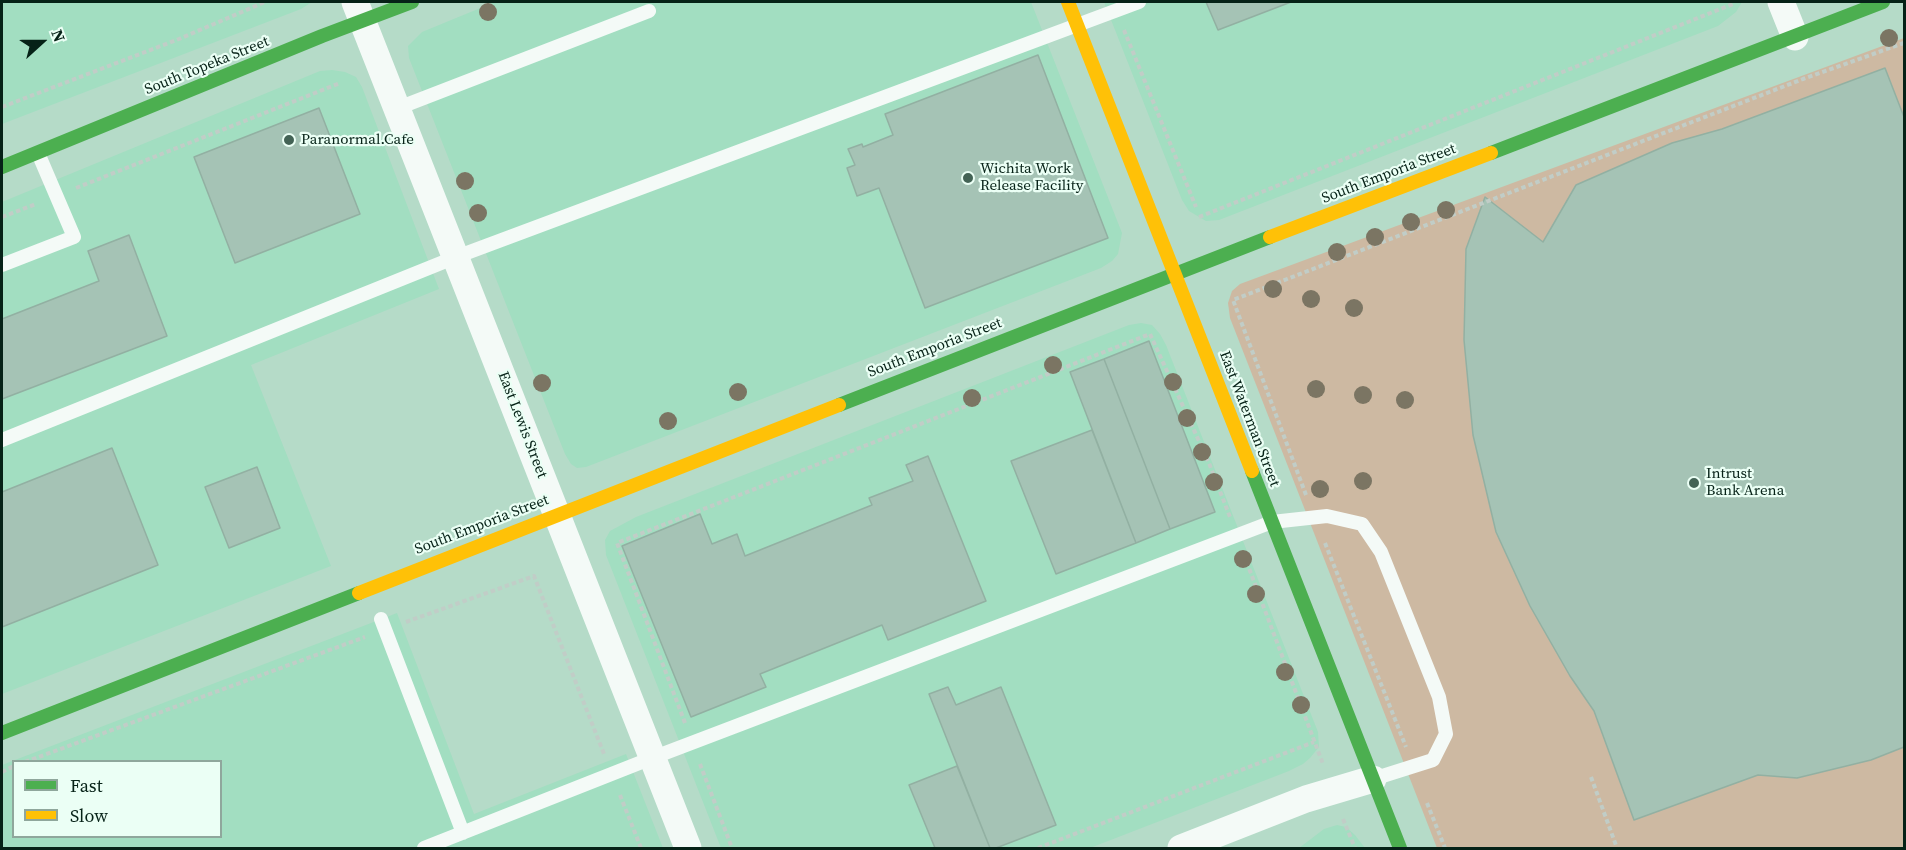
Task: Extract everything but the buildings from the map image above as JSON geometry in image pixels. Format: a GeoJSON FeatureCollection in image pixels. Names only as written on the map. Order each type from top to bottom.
{"type":"FeatureCollection","features":[{"type":"Feature","properties":{"kind":"street","name":"South Topeka Street"},"geometry":{"type":"LineString","coordinates":[[6,167],[359,11],[412,2]]}},
{"type":"Feature","properties":{"kind":"street","name":"East Waterman Street"},"geometry":{"type":"LineString","coordinates":[[1068,2],[1400,849]]}},
{"type":"Feature","properties":{"kind":"street"},"geometry":{"type":"LineString","coordinates":[[1781,2],[1795,37]]}},
{"type":"Feature","properties":{"kind":"street","name":"South Emporia Street"},"geometry":{"type":"LineString","coordinates":[[2,733],[1174,273],[1883,2]]}},
{"type":"Feature","properties":{"kind":"street","name":"East Lewis Street"},"geometry":{"type":"LineString","coordinates":[[359,11],[688,849]]}},
{"type":"Feature","properties":{"kind":"street"},"geometry":{"type":"LineString","coordinates":[[1181,849],[1306,800],[1373,780]]}},
{"type":"Feature","properties":{"kind":"lane"},"geometry":{"type":"LineString","coordinates":[[2,440],[456,257],[1139,2]]}},
{"type":"Feature","properties":{"kind":"lane"},"geometry":{"type":"LineString","coordinates":[[398,108],[650,11]]}},
{"type":"Feature","properties":{"kind":"lane"},"geometry":{"type":"LineString","coordinates":[[2,265],[74,237],[38,153]]}},
{"type":"Feature","properties":{"kind":"lane"},"geometry":{"type":"LineString","coordinates":[[424,849],[652,758],[1272,522],[1327,516],[1362,524],[1381,552],[1439,697],[1446,734],[1433,760],[1373,780]]}},
{"type":"Feature","properties":{"kind":"lane"},"geometry":{"type":"LineString","coordinates":[[383,624],[463,833]]}},
{"type":"Feature","properties":{"kind":"path"},"geometry":{"type":"LineString","coordinates":[[2,106],[178,39],[265,2]]}},
{"type":"Feature","properties":{"kind":"path"},"geometry":{"type":"LineString","coordinates":[[1199,216],[1733,4],[1732,2]]}},
{"type":"Feature","properties":{"kind":"path"},"geometry":{"type":"LineString","coordinates":[[1117,10],[1196,207]]}},
{"type":"Feature","properties":{"kind":"path"},"geometry":{"type":"LineString","coordinates":[[1306,495],[1233,300],[1905,42]]}},
{"type":"Feature","properties":{"kind":"path"},"geometry":{"type":"LineString","coordinates":[[2,217],[340,83]]}},
{"type":"Feature","properties":{"kind":"path"},"geometry":{"type":"LineString","coordinates":[[732,849],[617,543],[1150,334],[1209,462],[1355,849]]}},
{"type":"Feature","properties":{"kind":"path"},"geometry":{"type":"LineString","coordinates":[[1325,543],[1406,748]]}},
{"type":"Feature","properties":{"kind":"path"},"geometry":{"type":"LineString","coordinates":[[30,760],[383,624],[534,576],[641,849]]}},
{"type":"Feature","properties":{"kind":"path"},"geometry":{"type":"LineString","coordinates":[[1038,849],[1314,742]]}},
{"type":"Feature","properties":{"kind":"path"},"geometry":{"type":"LineString","coordinates":[[1591,777],[1617,849]]}},
{"type":"Feature","properties":{"kind":"path"},"geometry":{"type":"LineString","coordinates":[[1428,803],[1445,849]]}},
{"type":"Feature","properties":{"kind":"shaded area"},"geometry":{"type":"Polygon","coordinates":[[[2,2],[312,2],[301,9],[2,124],[2,2]]]}},
{"type":"Feature","properties":{"kind":"shaded area"},"geometry":{"type":"Polygon","coordinates":[[[495,2],[1031,2],[1122,233],[1118,254],[1101,268],[586,467],[577,468],[571,464],[565,454],[409,58],[408,46],[422,32],[495,2]]]}},
{"type":"Feature","properties":{"kind":"shaded area"},"geometry":{"type":"Polygon","coordinates":[[[1104,2],[1742,2],[1736,12],[1718,26],[1219,220],[1206,221],[1189,211],[1182,200],[1104,2]]]}},
{"type":"Feature","properties":{"kind":"shaded area","name":"Intrust Bank Arena"},"geometry":{"type":"Polygon","coordinates":[[[1904,38],[1904,848],[1437,848],[1230,318],[1228,303],[1232,291],[1240,284],[1904,38]]]}},
{"type":"Feature","properties":{"kind":"shaded area"},"geometry":{"type":"Polygon","coordinates":[[[332,70],[356,77],[362,87],[439,289],[251,365],[331,566],[2,694],[2,202],[320,71],[332,70]]]}},
{"type":"Feature","properties":{"kind":"shaded area"},"geometry":{"type":"Polygon","coordinates":[[[1141,323],[1152,325],[1166,345],[1318,732],[1319,747],[1303,764],[1289,771],[1090,848],[721,848],[606,555],[605,540],[610,531],[636,517],[1129,325],[1141,323]]]}},
{"type":"Feature","properties":{"kind":"shaded area"},"geometry":{"type":"Polygon","coordinates":[[[397,613],[474,814],[626,754],[663,848],[2,848],[2,765],[12,761],[12,838],[222,838],[222,760],[15,760],[397,613]]]}},
{"type":"Feature","properties":{"kind":"shaded area"},"geometry":{"type":"Polygon","coordinates":[[[1337,825],[1346,827],[1365,848],[1299,848],[1324,829],[1337,825]]]}},
{"type":"Feature","properties":{"kind":"traffic: fast"},"geometry":{"type":"LineString","coordinates":[[2,167],[322,36],[412,2]]}},
{"type":"Feature","properties":{"kind":"traffic: fast"},"geometry":{"type":"LineString","coordinates":[[1491,153],[1883,2]]}},
{"type":"Feature","properties":{"kind":"traffic: fast"},"geometry":{"type":"LineString","coordinates":[[839,405],[1270,237]]}},
{"type":"Feature","properties":{"kind":"traffic: fast"},"geometry":{"type":"LineString","coordinates":[[1252,471],[1400,848]]}},
{"type":"Feature","properties":{"kind":"traffic: fast"},"geometry":{"type":"LineString","coordinates":[[2,733],[359,593]]}},
{"type":"Feature","properties":{"kind":"traffic: slow"},"geometry":{"type":"LineString","coordinates":[[1068,2],[1252,471]]}},
{"type":"Feature","properties":{"kind":"traffic: slow"},"geometry":{"type":"LineString","coordinates":[[1270,237],[1491,153]]}},
{"type":"Feature","properties":{"kind":"traffic: slow"},"geometry":{"type":"LineString","coordinates":[[359,593],[839,405]]}},
{"type":"Feature","properties":{"kind":"place","name":"Paranormal.Cafe"},"geometry":{"type":"Point","coordinates":[289,140]}},
{"type":"Feature","properties":{"kind":"place","name":"Wichita Work Release Facility"},"geometry":{"type":"Point","coordinates":[968,178]}},
{"type":"Feature","properties":{"kind":"place","name":"Intrust Bank Arena"},"geometry":{"type":"Point","coordinates":[1694,483]}}]}
